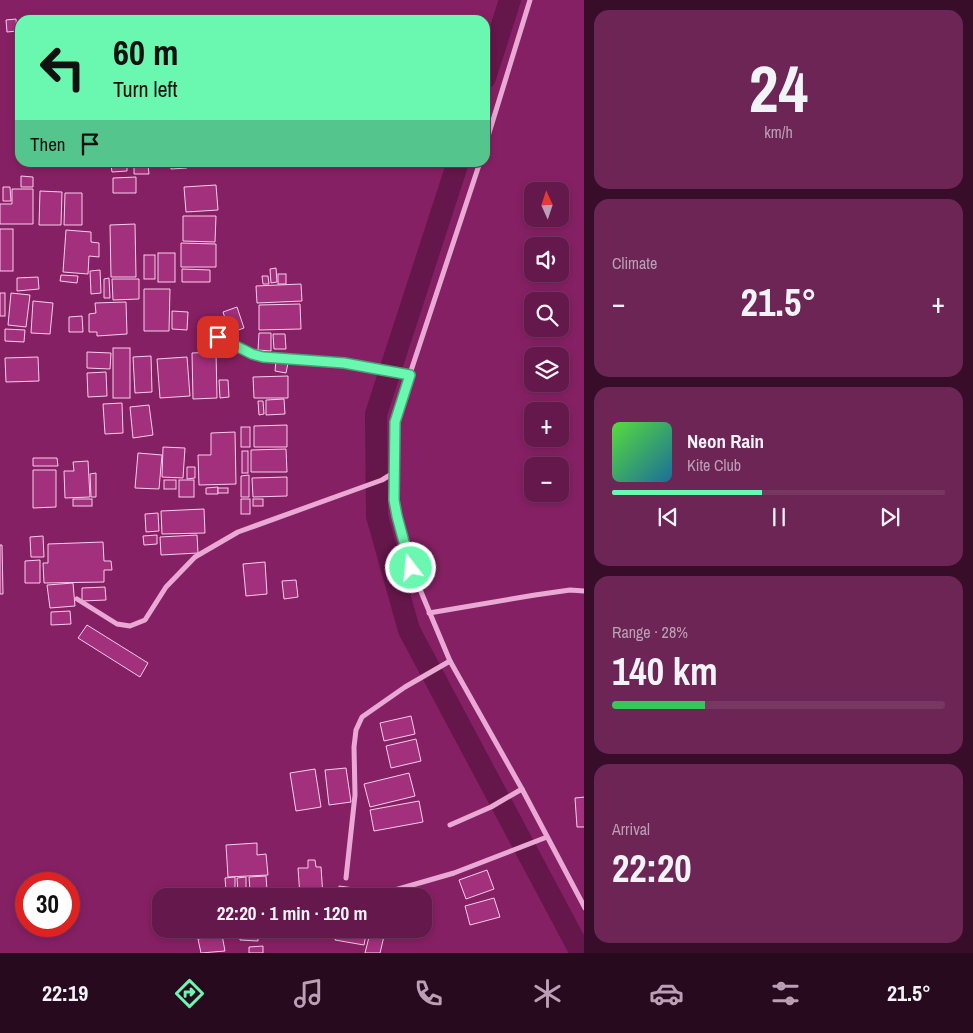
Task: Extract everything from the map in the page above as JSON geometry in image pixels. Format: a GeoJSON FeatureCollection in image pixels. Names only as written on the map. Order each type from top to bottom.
{"type":"FeatureCollection","features":[{"type":"Feature","properties":{"kind":"street"},"geometry":{"type":"LineString","coordinates":[[490,130],[530,0]]}},
{"type":"Feature","properties":{"kind":"street"},"geometry":{"type":"LineString","coordinates":[[478,167],[395,422],[394,500],[411,568],[447,662],[522,789],[584,908]]}},
{"type":"Feature","properties":{"kind":"street"},"geometry":{"type":"LineString","coordinates":[[218,337],[252,354],[263,357],[344,363],[410,375]]}},
{"type":"Feature","properties":{"kind":"street"},"geometry":{"type":"LineString","coordinates":[[77,598],[118,624],[130,626],[145,620],[166,587],[195,557],[238,532],[382,480],[395,472]]}},
{"type":"Feature","properties":{"kind":"street"},"geometry":{"type":"LineString","coordinates":[[429,613],[570,590],[584,591]]}},
{"type":"Feature","properties":{"kind":"street"},"geometry":{"type":"LineString","coordinates":[[346,878],[355,794],[354,746],[356,730],[362,717],[405,687],[447,662]]}},
{"type":"Feature","properties":{"kind":"street"},"geometry":{"type":"LineString","coordinates":[[450,825],[492,807],[522,789]]}},
{"type":"Feature","properties":{"kind":"street"},"geometry":{"type":"LineString","coordinates":[[401,888],[454,872],[547,837]]}},
{"type":"Feature","properties":{"kind":"building"},"geometry":{"type":"Polygon","coordinates":[[[15,19],[15,31],[7,32],[6,20],[15,19]]]}},
{"type":"Feature","properties":{"kind":"building"},"geometry":{"type":"Polygon","coordinates":[[[111,167],[127,167],[127,171],[112,172],[111,167]]]}},
{"type":"Feature","properties":{"kind":"building"},"geometry":{"type":"Polygon","coordinates":[[[134,167],[148,167],[149,174],[134,174],[134,167]]]}},
{"type":"Feature","properties":{"kind":"building"},"geometry":{"type":"Polygon","coordinates":[[[171,167],[187,167],[187,168],[171,169],[171,167]]]}},
{"type":"Feature","properties":{"kind":"building"},"geometry":{"type":"Polygon","coordinates":[[[21,176],[33,177],[33,187],[21,187],[21,176]]]}},
{"type":"Feature","properties":{"kind":"building"},"geometry":{"type":"Polygon","coordinates":[[[136,177],[136,193],[113,193],[113,178],[136,177]]]}},
{"type":"Feature","properties":{"kind":"building"},"geometry":{"type":"Polygon","coordinates":[[[216,185],[218,210],[186,212],[184,187],[216,185]]]}},
{"type":"Feature","properties":{"kind":"building"},"geometry":{"type":"Polygon","coordinates":[[[3,187],[10,187],[11,201],[3,201],[3,187]]]}},
{"type":"Feature","properties":{"kind":"building"},"geometry":{"type":"Polygon","coordinates":[[[12,189],[33,189],[33,224],[0,224],[0,204],[12,204],[12,189]]]}},
{"type":"Feature","properties":{"kind":"building"},"geometry":{"type":"Polygon","coordinates":[[[40,191],[62,192],[61,225],[39,225],[40,191]]]}},
{"type":"Feature","properties":{"kind":"building"},"geometry":{"type":"Polygon","coordinates":[[[65,193],[82,193],[82,225],[64,225],[65,193]]]}},
{"type":"Feature","properties":{"kind":"building"},"geometry":{"type":"Polygon","coordinates":[[[183,216],[216,216],[215,242],[183,241],[183,216]]]}},
{"type":"Feature","properties":{"kind":"building"},"geometry":{"type":"Polygon","coordinates":[[[135,224],[136,277],[111,277],[110,225],[135,224]]]}},
{"type":"Feature","properties":{"kind":"building"},"geometry":{"type":"Polygon","coordinates":[[[0,229],[13,229],[13,271],[0,271],[0,229]]]}},
{"type":"Feature","properties":{"kind":"building"},"geometry":{"type":"Polygon","coordinates":[[[66,230],[91,232],[91,242],[99,243],[99,257],[89,256],[88,274],[63,272],[66,230]]]}},
{"type":"Feature","properties":{"kind":"building"},"geometry":{"type":"Polygon","coordinates":[[[181,243],[216,244],[216,267],[181,267],[181,243]]]}},
{"type":"Feature","properties":{"kind":"building"},"geometry":{"type":"Polygon","coordinates":[[[158,253],[175,253],[175,282],[158,282],[158,253]]]}},
{"type":"Feature","properties":{"kind":"building"},"geometry":{"type":"Polygon","coordinates":[[[144,255],[155,255],[155,279],[144,279],[144,255]]]}},
{"type":"Feature","properties":{"kind":"building"},"geometry":{"type":"Polygon","coordinates":[[[276,268],[277,282],[271,283],[270,269],[276,268]]]}},
{"type":"Feature","properties":{"kind":"building"},"geometry":{"type":"Polygon","coordinates":[[[182,269],[210,270],[210,282],[182,282],[182,269]]]}},
{"type":"Feature","properties":{"kind":"building"},"geometry":{"type":"Polygon","coordinates":[[[100,270],[101,293],[91,294],[90,271],[100,270]]]}},
{"type":"Feature","properties":{"kind":"building"},"geometry":{"type":"Polygon","coordinates":[[[278,274],[286,274],[286,284],[278,284],[278,274]]]}},
{"type":"Feature","properties":{"kind":"building"},"geometry":{"type":"Polygon","coordinates":[[[61,275],[78,276],[77,283],[60,281],[61,275]]]}},
{"type":"Feature","properties":{"kind":"building"},"geometry":{"type":"Polygon","coordinates":[[[262,276],[268,276],[269,284],[263,284],[262,276]]]}},
{"type":"Feature","properties":{"kind":"building"},"geometry":{"type":"Polygon","coordinates":[[[38,277],[39,289],[17,291],[17,278],[38,277]]]}},
{"type":"Feature","properties":{"kind":"building"},"geometry":{"type":"Polygon","coordinates":[[[109,278],[110,298],[104,298],[104,279],[109,278]]]}},
{"type":"Feature","properties":{"kind":"building"},"geometry":{"type":"Polygon","coordinates":[[[112,279],[139,279],[139,299],[113,300],[112,279]]]}},
{"type":"Feature","properties":{"kind":"building"},"geometry":{"type":"Polygon","coordinates":[[[301,284],[302,301],[257,303],[256,286],[301,284]]]}},
{"type":"Feature","properties":{"kind":"building"},"geometry":{"type":"Polygon","coordinates":[[[144,289],[170,289],[169,331],[144,331],[144,289]]]}},
{"type":"Feature","properties":{"kind":"building"},"geometry":{"type":"Polygon","coordinates":[[[0,293],[5,293],[5,316],[0,316],[0,293]]]}},
{"type":"Feature","properties":{"kind":"building"},"geometry":{"type":"Polygon","coordinates":[[[11,293],[30,295],[26,327],[8,325],[11,293]]]}},
{"type":"Feature","properties":{"kind":"building"},"geometry":{"type":"Polygon","coordinates":[[[33,301],[53,303],[50,334],[31,333],[33,301]]]}},
{"type":"Feature","properties":{"kind":"building"},"geometry":{"type":"Polygon","coordinates":[[[126,302],[127,334],[97,336],[97,332],[89,332],[89,314],[96,313],[95,303],[126,302]]]}},
{"type":"Feature","properties":{"kind":"building"},"geometry":{"type":"Polygon","coordinates":[[[300,304],[301,329],[259,330],[259,305],[300,304]]]}},
{"type":"Feature","properties":{"kind":"building"},"geometry":{"type":"Polygon","coordinates":[[[237,307],[244,328],[230,333],[223,312],[237,307]]]}},
{"type":"Feature","properties":{"kind":"building"},"geometry":{"type":"Polygon","coordinates":[[[172,311],[188,312],[187,330],[172,329],[172,311]]]}},
{"type":"Feature","properties":{"kind":"building"},"geometry":{"type":"Polygon","coordinates":[[[82,316],[83,332],[69,332],[69,317],[82,316]]]}},
{"type":"Feature","properties":{"kind":"building"},"geometry":{"type":"Polygon","coordinates":[[[223,320],[223,333],[206,334],[205,321],[223,320]]]}},
{"type":"Feature","properties":{"kind":"building"},"geometry":{"type":"Polygon","coordinates":[[[5,329],[25,330],[24,342],[5,341],[5,329]]]}},
{"type":"Feature","properties":{"kind":"building"},"geometry":{"type":"Polygon","coordinates":[[[259,333],[271,333],[271,351],[258,350],[259,333]]]}},
{"type":"Feature","properties":{"kind":"building"},"geometry":{"type":"Polygon","coordinates":[[[273,334],[285,334],[286,349],[274,349],[273,334]]]}},
{"type":"Feature","properties":{"kind":"building"},"geometry":{"type":"Polygon","coordinates":[[[199,339],[215,339],[214,352],[199,351],[199,339]]]}},
{"type":"Feature","properties":{"kind":"building"},"geometry":{"type":"Polygon","coordinates":[[[113,348],[130,348],[130,398],[113,398],[113,348]]]}},
{"type":"Feature","properties":{"kind":"building"},"geometry":{"type":"Polygon","coordinates":[[[87,352],[111,353],[110,369],[87,368],[87,352]]]}},
{"type":"Feature","properties":{"kind":"building"},"geometry":{"type":"Polygon","coordinates":[[[216,352],[217,398],[193,399],[192,353],[216,352]]]}},
{"type":"Feature","properties":{"kind":"building"},"geometry":{"type":"Polygon","coordinates":[[[151,356],[152,392],[135,393],[133,357],[151,356]]]}},
{"type":"Feature","properties":{"kind":"building"},"geometry":{"type":"Polygon","coordinates":[[[38,357],[39,381],[6,382],[5,358],[38,357]]]}},
{"type":"Feature","properties":{"kind":"building"},"geometry":{"type":"Polygon","coordinates":[[[187,357],[190,396],[160,398],[157,359],[187,357]]]}},
{"type":"Feature","properties":{"kind":"building"},"geometry":{"type":"Polygon","coordinates":[[[276,361],[288,363],[286,373],[275,371],[276,361]]]}},
{"type":"Feature","properties":{"kind":"building"},"geometry":{"type":"Polygon","coordinates":[[[106,372],[107,396],[88,397],[87,373],[106,372]]]}},
{"type":"Feature","properties":{"kind":"building"},"geometry":{"type":"Polygon","coordinates":[[[288,376],[288,398],[254,398],[253,377],[288,376]]]}},
{"type":"Feature","properties":{"kind":"building"},"geometry":{"type":"Polygon","coordinates":[[[219,380],[228,380],[229,397],[220,398],[219,380]]]}},
{"type":"Feature","properties":{"kind":"building"},"geometry":{"type":"Polygon","coordinates":[[[284,399],[285,414],[266,415],[266,400],[284,399]]]}},
{"type":"Feature","properties":{"kind":"building"},"geometry":{"type":"Polygon","coordinates":[[[258,401],[263,401],[264,414],[259,415],[258,401]]]}},
{"type":"Feature","properties":{"kind":"building"},"geometry":{"type":"Polygon","coordinates":[[[122,403],[123,433],[105,434],[103,404],[122,403]]]}},
{"type":"Feature","properties":{"kind":"building"},"geometry":{"type":"Polygon","coordinates":[[[149,405],[153,435],[133,438],[130,407],[149,405]]]}},
{"type":"Feature","properties":{"kind":"building"},"geometry":{"type":"Polygon","coordinates":[[[287,425],[287,447],[254,447],[254,426],[287,425]]]}},
{"type":"Feature","properties":{"kind":"building"},"geometry":{"type":"Polygon","coordinates":[[[241,427],[250,427],[250,447],[241,447],[241,427]]]}},
{"type":"Feature","properties":{"kind":"building"},"geometry":{"type":"Polygon","coordinates":[[[235,432],[236,484],[199,485],[198,455],[211,455],[211,433],[235,432]]]}},
{"type":"Feature","properties":{"kind":"building"},"geometry":{"type":"Polygon","coordinates":[[[163,447],[185,448],[183,478],[162,477],[163,447]]]}},
{"type":"Feature","properties":{"kind":"building"},"geometry":{"type":"Polygon","coordinates":[[[286,449],[287,472],[251,472],[251,450],[286,449]]]}},
{"type":"Feature","properties":{"kind":"building"},"geometry":{"type":"Polygon","coordinates":[[[242,451],[248,451],[248,473],[242,473],[242,451]]]}},
{"type":"Feature","properties":{"kind":"building"},"geometry":{"type":"Polygon","coordinates":[[[138,453],[162,455],[159,489],[135,488],[138,453]]]}},
{"type":"Feature","properties":{"kind":"building"},"geometry":{"type":"Polygon","coordinates":[[[33,458],[57,458],[58,466],[33,466],[33,458]]]}},
{"type":"Feature","properties":{"kind":"building"},"geometry":{"type":"Polygon","coordinates":[[[88,461],[90,497],[65,498],[64,471],[74,471],[73,462],[88,461]]]}},
{"type":"Feature","properties":{"kind":"building"},"geometry":{"type":"Polygon","coordinates":[[[187,467],[195,467],[195,478],[187,479],[187,467]]]}},
{"type":"Feature","properties":{"kind":"building"},"geometry":{"type":"Polygon","coordinates":[[[33,470],[56,470],[56,507],[33,508],[33,470]]]}},
{"type":"Feature","properties":{"kind":"building"},"geometry":{"type":"Polygon","coordinates":[[[96,473],[96,497],[91,497],[90,474],[96,473]]]}},
{"type":"Feature","properties":{"kind":"building"},"geometry":{"type":"Polygon","coordinates":[[[249,475],[249,497],[241,497],[241,476],[249,475]]]}},
{"type":"Feature","properties":{"kind":"building"},"geometry":{"type":"Polygon","coordinates":[[[287,477],[287,496],[253,497],[252,478],[287,477]]]}},
{"type":"Feature","properties":{"kind":"building"},"geometry":{"type":"Polygon","coordinates":[[[164,480],[176,480],[176,489],[164,489],[164,480]]]}},
{"type":"Feature","properties":{"kind":"building"},"geometry":{"type":"Polygon","coordinates":[[[179,480],[194,480],[194,497],[179,497],[179,480]]]}},
{"type":"Feature","properties":{"kind":"building"},"geometry":{"type":"Polygon","coordinates":[[[218,487],[218,494],[206,494],[206,488],[218,487]]]}},
{"type":"Feature","properties":{"kind":"building"},"geometry":{"type":"Polygon","coordinates":[[[218,488],[228,488],[228,493],[218,493],[218,488]]]}},
{"type":"Feature","properties":{"kind":"building"},"geometry":{"type":"Polygon","coordinates":[[[73,499],[92,499],[92,506],[73,506],[73,499]]]}},
{"type":"Feature","properties":{"kind":"building"},"geometry":{"type":"Polygon","coordinates":[[[241,499],[250,499],[250,514],[241,514],[241,499]]]}},
{"type":"Feature","properties":{"kind":"building"},"geometry":{"type":"Polygon","coordinates":[[[253,499],[263,499],[263,506],[253,506],[253,499]]]}},
{"type":"Feature","properties":{"kind":"building"},"geometry":{"type":"Polygon","coordinates":[[[204,509],[205,533],[162,534],[161,511],[204,509]]]}},
{"type":"Feature","properties":{"kind":"building"},"geometry":{"type":"Polygon","coordinates":[[[158,513],[159,531],[146,532],[145,514],[158,513]]]}},
{"type":"Feature","properties":{"kind":"building"},"geometry":{"type":"Polygon","coordinates":[[[157,535],[157,544],[144,545],[143,536],[157,535]]]}},
{"type":"Feature","properties":{"kind":"building"},"geometry":{"type":"Polygon","coordinates":[[[197,535],[198,553],[161,555],[160,537],[197,535]]]}},
{"type":"Feature","properties":{"kind":"building"},"geometry":{"type":"Polygon","coordinates":[[[43,536],[44,557],[31,557],[30,537],[43,536]]]}},
{"type":"Feature","properties":{"kind":"building"},"geometry":{"type":"Polygon","coordinates":[[[103,542],[104,561],[111,561],[112,570],[104,570],[104,582],[44,583],[43,563],[48,563],[48,544],[103,542]]]}},
{"type":"Feature","properties":{"kind":"building"},"geometry":{"type":"Polygon","coordinates":[[[0,545],[2,545],[3,594],[0,594],[0,545]]]}},
{"type":"Feature","properties":{"kind":"building"},"geometry":{"type":"Polygon","coordinates":[[[40,560],[40,583],[25,583],[25,561],[40,560]]]}},
{"type":"Feature","properties":{"kind":"building"},"geometry":{"type":"Polygon","coordinates":[[[265,562],[267,594],[246,596],[243,564],[265,562]]]}},
{"type":"Feature","properties":{"kind":"building"},"geometry":{"type":"Polygon","coordinates":[[[296,580],[298,597],[284,599],[282,581],[296,580]]]}},
{"type":"Feature","properties":{"kind":"building"},"geometry":{"type":"Polygon","coordinates":[[[73,583],[75,606],[50,608],[47,585],[73,583]]]}},
{"type":"Feature","properties":{"kind":"building"},"geometry":{"type":"Polygon","coordinates":[[[105,587],[106,600],[82,601],[82,588],[105,587]]]}},
{"type":"Feature","properties":{"kind":"building"},"geometry":{"type":"Polygon","coordinates":[[[70,611],[71,624],[51,625],[51,612],[70,611]]]}},
{"type":"Feature","properties":{"kind":"building"},"geometry":{"type":"Polygon","coordinates":[[[87,625],[148,663],[140,677],[78,638],[87,625]]]}},
{"type":"Feature","properties":{"kind":"building"},"geometry":{"type":"Polygon","coordinates":[[[411,716],[415,734],[384,741],[380,723],[411,716]]]}},
{"type":"Feature","properties":{"kind":"building"},"geometry":{"type":"Polygon","coordinates":[[[416,739],[421,761],[391,768],[386,746],[416,739]]]}},
{"type":"Feature","properties":{"kind":"building"},"geometry":{"type":"Polygon","coordinates":[[[346,768],[351,802],[329,805],[325,770],[346,768]]]}},
{"type":"Feature","properties":{"kind":"building"},"geometry":{"type":"Polygon","coordinates":[[[315,769],[321,807],[296,811],[290,773],[315,769]]]}},
{"type":"Feature","properties":{"kind":"building"},"geometry":{"type":"Polygon","coordinates":[[[409,773],[415,796],[370,807],[364,784],[409,773]]]}},
{"type":"Feature","properties":{"kind":"building"},"geometry":{"type":"Polygon","coordinates":[[[584,797],[584,827],[577,827],[575,798],[584,797]]]}},
{"type":"Feature","properties":{"kind":"building"},"geometry":{"type":"Polygon","coordinates":[[[419,801],[423,822],[374,831],[370,810],[419,801]]]}},
{"type":"Feature","properties":{"kind":"building"},"geometry":{"type":"Polygon","coordinates":[[[257,843],[257,855],[266,854],[268,875],[228,877],[226,845],[257,843]]]}},
{"type":"Feature","properties":{"kind":"building"},"geometry":{"type":"Polygon","coordinates":[[[308,860],[315,860],[316,867],[321,867],[322,888],[299,888],[298,868],[308,868],[308,860]]]}},
{"type":"Feature","properties":{"kind":"building"},"geometry":{"type":"Polygon","coordinates":[[[487,870],[494,889],[466,899],[459,880],[487,870]]]}},
{"type":"Feature","properties":{"kind":"building"},"geometry":{"type":"Polygon","coordinates":[[[266,876],[267,888],[250,888],[249,877],[266,876]]]}},
{"type":"Feature","properties":{"kind":"building"},"geometry":{"type":"Polygon","coordinates":[[[235,877],[235,888],[226,888],[225,878],[235,877]]]}},
{"type":"Feature","properties":{"kind":"building"},"geometry":{"type":"Polygon","coordinates":[[[246,877],[246,888],[238,888],[237,878],[246,877]]]}},
{"type":"Feature","properties":{"kind":"building"},"geometry":{"type":"Polygon","coordinates":[[[494,898],[500,917],[470,925],[465,906],[494,898]]]}},
{"type":"Feature","properties":{"kind":"building"},"geometry":{"type":"Polygon","coordinates":[[[223,938],[225,951],[201,953],[198,939],[223,938]]]}},
{"type":"Feature","properties":{"kind":"building"},"geometry":{"type":"Polygon","coordinates":[[[240,938],[258,938],[258,941],[240,940],[240,938]]]}},
{"type":"Feature","properties":{"kind":"building"},"geometry":{"type":"Polygon","coordinates":[[[335,938],[365,938],[364,945],[335,940],[335,938]]]}},
{"type":"Feature","properties":{"kind":"building"},"geometry":{"type":"Polygon","coordinates":[[[369,938],[384,938],[380,953],[365,953],[369,938]]]}},
{"type":"Feature","properties":{"kind":"building"},"geometry":{"type":"Polygon","coordinates":[[[263,946],[263,953],[249,953],[249,947],[263,946]]]}},
{"type":"Feature","properties":{"kind":"waterway"},"geometry":{"type":"LineString","coordinates":[[490,62],[510,0]]}},
{"type":"Feature","properties":{"kind":"waterway"},"geometry":{"type":"LineString","coordinates":[[456,167],[376,414],[377,516],[409,630],[581,953]]}},
{"type":"Feature","properties":{"kind":"route"},"geometry":{"type":"LineString","coordinates":[[218,337],[252,354],[263,357],[344,363],[410,375],[395,422],[394,500],[411,568]]}}]}
